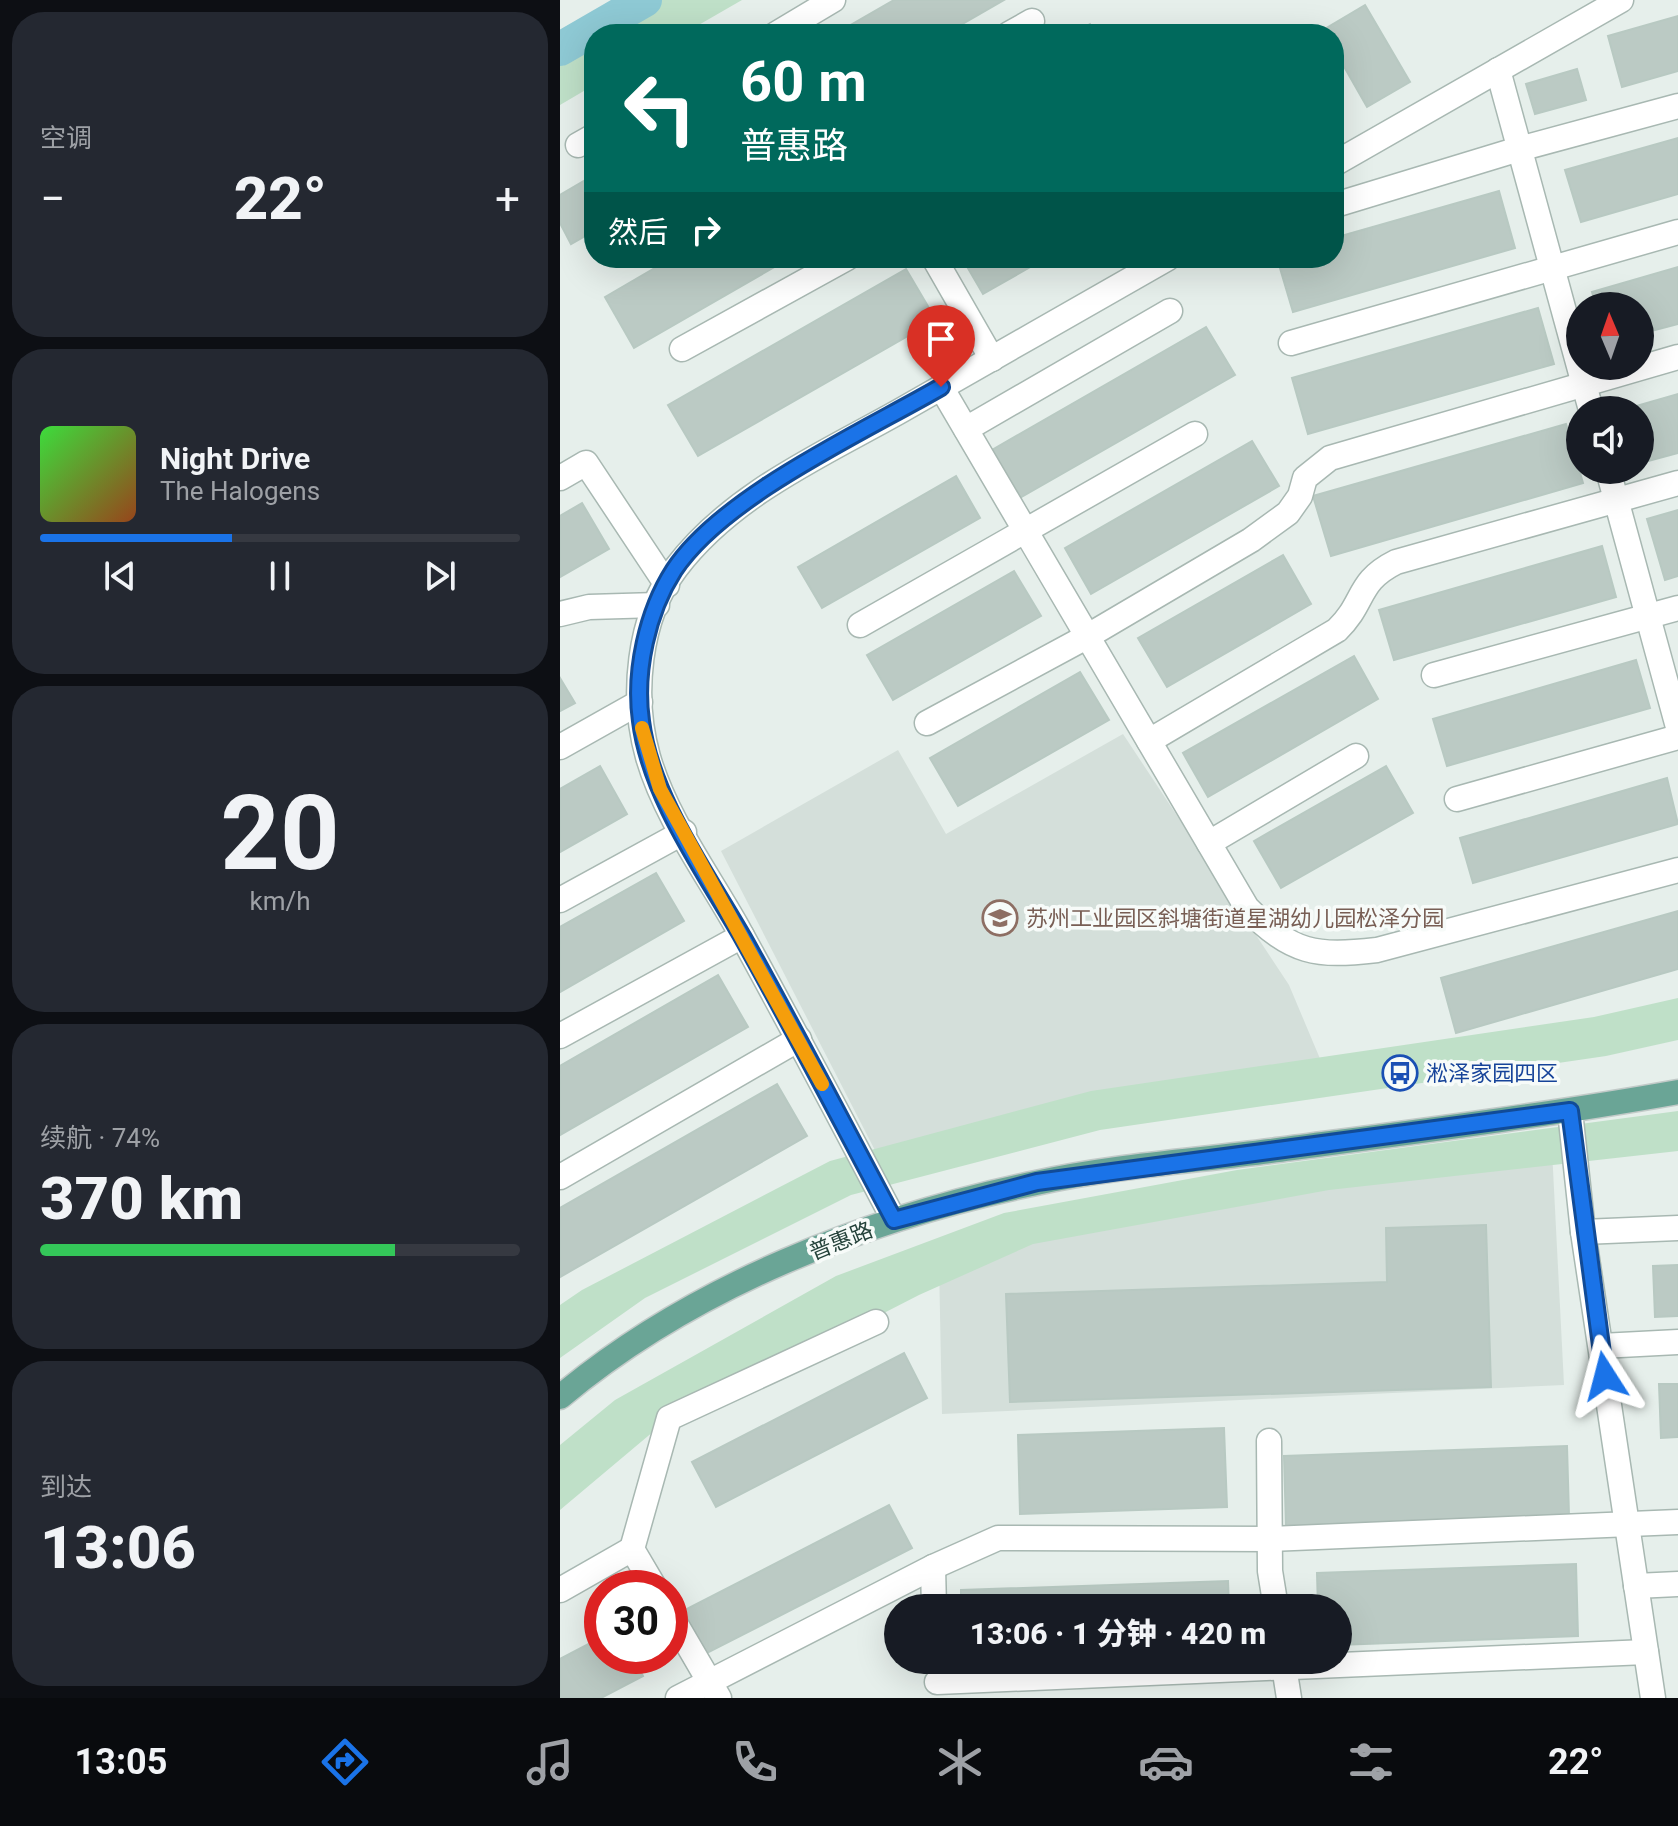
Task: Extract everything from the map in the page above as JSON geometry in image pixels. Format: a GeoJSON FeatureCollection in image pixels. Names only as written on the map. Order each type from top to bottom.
{"type":"FeatureCollection","features":[{"type":"Feature","properties":{"kind":"main road","name":"普惠路"},"geometry":{"type":"LineString","coordinates":[[560,1397],[608,1357],[739,1282],[894,1220],[1037,1182],[1570,1111],[1678,1092]]}},
{"type":"Feature","properties":{"kind":"street"},"geometry":{"type":"LineString","coordinates":[[807,24],[833,0]]}},
{"type":"Feature","properties":{"kind":"street"},"geometry":{"type":"LineString","coordinates":[[1344,158],[1621,0]]}},
{"type":"Feature","properties":{"kind":"street"},"geometry":{"type":"LineString","coordinates":[[1027,24],[1032,21]]}},
{"type":"Feature","properties":{"kind":"street"},"geometry":{"type":"LineString","coordinates":[[1498,70],[1587,396]]}},
{"type":"Feature","properties":{"kind":"street"},"geometry":{"type":"LineString","coordinates":[[1344,202],[1519,149],[1678,106]]}},
{"type":"Feature","properties":{"kind":"street"},"geometry":{"type":"LineString","coordinates":[[1291,343],[1678,232]]}},
{"type":"Feature","properties":{"kind":"street"},"geometry":{"type":"LineString","coordinates":[[682,349],[829,268]]}},
{"type":"Feature","properties":{"kind":"street"},"geometry":{"type":"LineString","coordinates":[[940,268],[992,359]]}},
{"type":"Feature","properties":{"kind":"street"},"geometry":{"type":"LineString","coordinates":[[894,1220],[799,1039],[660,789],[648,757],[640,702],[645,642],[674,570],[702,538],[762,489],[1151,268]]}},
{"type":"Feature","properties":{"kind":"street"},"geometry":{"type":"LineString","coordinates":[[966,429],[1170,311]]}},
{"type":"Feature","properties":{"kind":"street"},"geometry":{"type":"LineString","coordinates":[[927,723],[1088,636],[1273,525],[1300,496],[1305,478],[1330,458],[1678,357]]}},
{"type":"Feature","properties":{"kind":"street"},"geometry":{"type":"LineString","coordinates":[[941,387],[1247,908],[1267,928],[1296,947],[1330,955],[1377,950],[1678,870]]}},
{"type":"Feature","properties":{"kind":"street"},"geometry":{"type":"LineString","coordinates":[[860,625],[1027,533],[1195,434]]}},
{"type":"Feature","properties":{"kind":"street"},"geometry":{"type":"LineString","coordinates":[[560,478],[586,463],[662,595]]}},
{"type":"Feature","properties":{"kind":"street"},"geometry":{"type":"LineString","coordinates":[[1149,741],[1337,630],[1353,614],[1365,583],[1376,572],[1396,562],[1678,483]]}},
{"type":"Feature","properties":{"kind":"street"},"geometry":{"type":"LineString","coordinates":[[1612,484],[1678,727]]}},
{"type":"Feature","properties":{"kind":"street"},"geometry":{"type":"LineString","coordinates":[[560,614],[662,595]]}},
{"type":"Feature","properties":{"kind":"street"},"geometry":{"type":"LineString","coordinates":[[1434,675],[1678,608]]}},
{"type":"Feature","properties":{"kind":"street"},"geometry":{"type":"LineString","coordinates":[[560,747],[640,702]]}},
{"type":"Feature","properties":{"kind":"street"},"geometry":{"type":"LineString","coordinates":[[1457,799],[1678,737]]}},
{"type":"Feature","properties":{"kind":"street"},"geometry":{"type":"LineString","coordinates":[[1209,843],[1356,756]]}},
{"type":"Feature","properties":{"kind":"street"},"geometry":{"type":"LineString","coordinates":[[560,900],[684,832]]}},
{"type":"Feature","properties":{"kind":"street"},"geometry":{"type":"LineString","coordinates":[[560,1036],[742,936]]}},
{"type":"Feature","properties":{"kind":"street"},"geometry":{"type":"LineString","coordinates":[[560,1177],[799,1039]]}},
{"type":"Feature","properties":{"kind":"street"},"geometry":{"type":"LineString","coordinates":[[1570,1111],[1583,1232],[1653,1698]]}},
{"type":"Feature","properties":{"kind":"street"},"geometry":{"type":"LineString","coordinates":[[1583,1232],[1678,1228]]}},
{"type":"Feature","properties":{"kind":"street"},"geometry":{"type":"LineString","coordinates":[[560,1590],[632,1549],[669,1418],[876,1322]]}},
{"type":"Feature","properties":{"kind":"street"},"geometry":{"type":"LineString","coordinates":[[1601,1346],[1678,1342]]}},
{"type":"Feature","properties":{"kind":"street"},"geometry":{"type":"LineString","coordinates":[[1269,1441],[1270,1539],[1275,1594]]}},
{"type":"Feature","properties":{"kind":"street"},"geometry":{"type":"LineString","coordinates":[[678,1698],[714,1690],[933,1567],[998,1538],[1270,1539],[1678,1522]]}},
{"type":"Feature","properties":{"kind":"street"},"geometry":{"type":"LineString","coordinates":[[632,1549],[644,1570]]}},
{"type":"Feature","properties":{"kind":"street"},"geometry":{"type":"LineString","coordinates":[[933,1567],[934,1594]]}},
{"type":"Feature","properties":{"kind":"street"},"geometry":{"type":"LineString","coordinates":[[1636,1586],[1678,1584]]}},
{"type":"Feature","properties":{"kind":"street"},"geometry":{"type":"LineString","coordinates":[[688,1645],[714,1690]]}},
{"type":"Feature","properties":{"kind":"street"},"geometry":{"type":"LineString","coordinates":[[1352,1662],[1646,1652]]}},
{"type":"Feature","properties":{"kind":"street"},"geometry":{"type":"LineString","coordinates":[[936,1680],[1066,1674]]}},
{"type":"Feature","properties":{"kind":"street"},"geometry":{"type":"LineString","coordinates":[[1285,1674],[1289,1698]]}},
{"type":"Feature","properties":{"kind":"shaded area","name":"苏州工业园区斜塘街道星湖幼儿园松泽分园"},"geometry":{"type":"Polygon","coordinates":[[[1123,734],[1289,985],[1329,1080],[881,1162],[721,851],[898,750],[946,834],[1123,734]]]}},
{"type":"Feature","properties":{"kind":"shaded area"},"geometry":{"type":"Polygon","coordinates":[[[1552,1150],[1564,1385],[942,1414],[939,1263],[1090,1219],[1552,1150]]]}},
{"type":"Feature","properties":{"kind":"green space"},"geometry":{"type":"Polygon","coordinates":[[[613,0],[742,0],[700,24],[584,24],[584,91],[560,105],[560,30],[613,0]]]}},
{"type":"Feature","properties":{"kind":"green space"},"geometry":{"type":"Polygon","coordinates":[[[1678,998],[1678,1040],[1606,1056],[1100,1130],[851,1195],[645,1298],[560,1358],[560,1305],[582,1290],[830,1161],[1091,1091],[1594,1017],[1678,998]]]}},
{"type":"Feature","properties":{"kind":"green space"},"geometry":{"type":"Polygon","coordinates":[[[1678,1111],[1678,1151],[1329,1190],[1033,1244],[919,1295],[654,1431],[560,1510],[560,1445],[615,1400],[836,1276],[1004,1213],[1237,1170],[1678,1111]]]}},
{"type":"Feature","properties":{"kind":"building"},"geometry":{"type":"Polygon","coordinates":[[[894,0],[1004,0],[962,24],[852,24],[894,0]]]}},
{"type":"Feature","properties":{"kind":"building"},"geometry":{"type":"Polygon","coordinates":[[[1365,5],[1410,82],[1367,107],[1344,67],[1344,24],[1333,24],[1365,5]]]}},
{"type":"Feature","properties":{"kind":"building"},"geometry":{"type":"Polygon","coordinates":[[[1678,16],[1678,71],[1622,87],[1608,36],[1678,16]]]}},
{"type":"Feature","properties":{"kind":"building"},"geometry":{"type":"Polygon","coordinates":[[[1577,69],[1586,100],[1535,114],[1526,84],[1577,69]]]}},
{"type":"Feature","properties":{"kind":"building"},"geometry":{"type":"Polygon","coordinates":[[[1678,138],[1678,194],[1581,222],[1565,170],[1678,138]]]}},
{"type":"Feature","properties":{"kind":"building"},"geometry":{"type":"Polygon","coordinates":[[[584,181],[584,237],[571,244],[560,223],[560,195],[584,181]]]}},
{"type":"Feature","properties":{"kind":"building"},"geometry":{"type":"Polygon","coordinates":[[[1499,191],[1515,248],[1293,312],[1280,268],[1344,268],[1344,235],[1499,191]]]}},
{"type":"Feature","properties":{"kind":"building"},"geometry":{"type":"Polygon","coordinates":[[[1678,267],[1678,324],[1654,330],[1654,292],[1592,292],[1678,267]]]}},
{"type":"Feature","properties":{"kind":"building"},"geometry":{"type":"Polygon","coordinates":[[[655,268],[773,268],[634,348],[605,297],[655,268]]]}},
{"type":"Feature","properties":{"kind":"building"},"geometry":{"type":"Polygon","coordinates":[[[968,268],[1028,268],[983,294],[968,268]]]}},
{"type":"Feature","properties":{"kind":"building"},"geometry":{"type":"Polygon","coordinates":[[[906,269],[936,320],[698,456],[668,405],[906,269]]]}},
{"type":"Feature","properties":{"kind":"building"},"geometry":{"type":"Polygon","coordinates":[[[1538,308],[1554,364],[1308,434],[1292,378],[1538,308]]]}},
{"type":"Feature","properties":{"kind":"building"},"geometry":{"type":"Polygon","coordinates":[[[1206,327],[1235,375],[1018,499],[990,451],[1206,327]]]}},
{"type":"Feature","properties":{"kind":"building"},"geometry":{"type":"Polygon","coordinates":[[[1678,394],[1678,453],[1654,459],[1654,401],[1678,394]]]}},
{"type":"Feature","properties":{"kind":"building"},"geometry":{"type":"Polygon","coordinates":[[[1566,424],[1566,484],[1580,484],[1331,556],[1313,496],[1566,424]]]}},
{"type":"Feature","properties":{"kind":"building"},"geometry":{"type":"Polygon","coordinates":[[[1252,441],[1279,486],[1091,594],[1065,548],[1252,441]]]}},
{"type":"Feature","properties":{"kind":"building"},"geometry":{"type":"Polygon","coordinates":[[[956,476],[980,518],[822,608],[798,567],[956,476]]]}},
{"type":"Feature","properties":{"kind":"building"},"geometry":{"type":"Polygon","coordinates":[[[582,503],[609,549],[560,577],[560,516],[582,503]]]}},
{"type":"Feature","properties":{"kind":"building"},"geometry":{"type":"Polygon","coordinates":[[[1678,510],[1678,576],[1665,580],[1647,519],[1678,510]]]}},
{"type":"Feature","properties":{"kind":"building"},"geometry":{"type":"Polygon","coordinates":[[[1602,546],[1616,597],[1394,660],[1379,610],[1602,546]]]}},
{"type":"Feature","properties":{"kind":"building"},"geometry":{"type":"Polygon","coordinates":[[[1283,555],[1311,604],[1167,687],[1138,638],[1283,555]]]}},
{"type":"Feature","properties":{"kind":"building"},"geometry":{"type":"Polygon","coordinates":[[[1014,571],[1041,616],[893,700],[867,655],[1014,571]]]}},
{"type":"Feature","properties":{"kind":"building"},"geometry":{"type":"Polygon","coordinates":[[[1354,656],[1378,699],[1208,797],[1183,753],[1354,656]]]}},
{"type":"Feature","properties":{"kind":"building"},"geometry":{"type":"Polygon","coordinates":[[[1636,660],[1650,708],[1447,766],[1433,719],[1636,660]]]}},
{"type":"Feature","properties":{"kind":"building"},"geometry":{"type":"Polygon","coordinates":[[[1080,672],[1109,720],[958,806],[930,758],[1080,672]]]}},
{"type":"Feature","properties":{"kind":"building"},"geometry":{"type":"Polygon","coordinates":[[[560,678],[575,703],[560,711],[560,678]]]}},
{"type":"Feature","properties":{"kind":"building"},"geometry":{"type":"Polygon","coordinates":[[[600,766],[627,814],[560,852],[560,789],[600,766]]]}},
{"type":"Feature","properties":{"kind":"building"},"geometry":{"type":"Polygon","coordinates":[[[1386,766],[1413,813],[1281,888],[1254,841],[1386,766]]]}},
{"type":"Feature","properties":{"kind":"building"},"geometry":{"type":"Polygon","coordinates":[[[1667,778],[1678,824],[1473,883],[1460,838],[1667,778]]]}},
{"type":"Feature","properties":{"kind":"building"},"geometry":{"type":"Polygon","coordinates":[[[656,873],[684,921],[560,992],[560,927],[656,873]]]}},
{"type":"Feature","properties":{"kind":"building"},"geometry":{"type":"Polygon","coordinates":[[[1678,911],[1678,969],[1456,1033],[1441,978],[1678,911]]]}},
{"type":"Feature","properties":{"kind":"building"},"geometry":{"type":"Polygon","coordinates":[[[718,975],[748,1027],[560,1135],[560,1066],[718,975]]]}},
{"type":"Feature","properties":{"kind":"building"},"geometry":{"type":"Polygon","coordinates":[[[777,1084],[807,1136],[560,1277],[560,1208],[777,1084]]]}},
{"type":"Feature","properties":{"kind":"building"},"geometry":{"type":"Polygon","coordinates":[[[1486,1225],[1491,1387],[1010,1402],[1006,1294],[1387,1282],[1386,1228],[1486,1225]]]}},
{"type":"Feature","properties":{"kind":"building"},"geometry":{"type":"Polygon","coordinates":[[[1678,1265],[1678,1316],[1655,1317],[1653,1266],[1678,1265]]]}},
{"type":"Feature","properties":{"kind":"building"},"geometry":{"type":"Polygon","coordinates":[[[904,1353],[927,1398],[716,1507],[692,1462],[904,1353]]]}},
{"type":"Feature","properties":{"kind":"building"},"geometry":{"type":"Polygon","coordinates":[[[1659,1384],[1678,1384],[1678,1437],[1661,1438],[1659,1384]]]}},
{"type":"Feature","properties":{"kind":"building"},"geometry":{"type":"Polygon","coordinates":[[[1224,1428],[1227,1507],[1020,1514],[1018,1435],[1224,1428]]]}},
{"type":"Feature","properties":{"kind":"building"},"geometry":{"type":"Polygon","coordinates":[[[1567,1446],[1569,1516],[1286,1526],[1284,1456],[1567,1446]]]}},
{"type":"Feature","properties":{"kind":"building"},"geometry":{"type":"Polygon","coordinates":[[[889,1505],[912,1548],[705,1654],[688,1621],[688,1608],[889,1505]]]}},
{"type":"Feature","properties":{"kind":"building"},"geometry":{"type":"Polygon","coordinates":[[[1576,1564],[1578,1636],[1352,1644],[1352,1594],[1318,1594],[1317,1573],[1576,1564]]]}},
{"type":"Feature","properties":{"kind":"building"},"geometry":{"type":"Polygon","coordinates":[[[1228,1581],[1228,1594],[961,1594],[961,1590],[1228,1581]]]}},
{"type":"Feature","properties":{"kind":"building"},"geometry":{"type":"Polygon","coordinates":[[[584,1646],[584,1674],[643,1676],[601,1698],[560,1698],[560,1659],[584,1646]]]}},
{"type":"Feature","properties":{"kind":"waterway"},"geometry":{"type":"LineString","coordinates":[[603,24],[645,0]]}},
{"type":"Feature","properties":{"kind":"waterway"},"geometry":{"type":"LineString","coordinates":[[560,49],[584,35]]}},
{"type":"Feature","properties":{"kind":"slow traffic"},"geometry":{"type":"LineString","coordinates":[[642,728],[648,757],[660,789],[822,1084]]}},
{"type":"Feature","properties":{"kind":"place","name":"苏州工业园区斜塘街道星湖幼儿园松泽分园"},"geometry":{"type":"Point","coordinates":[1000,918]}},
{"type":"Feature","properties":{"kind":"place","name":"淞泽家园四区"},"geometry":{"type":"Point","coordinates":[1400,1073]}},
{"type":"Feature","properties":{"kind":"route"},"geometry":{"type":"LineString","coordinates":[[941,387],[762,489],[702,538],[674,570],[657,605],[645,642],[639,682],[641,721],[648,757],[660,789],[799,1039],[894,1220],[1037,1182],[1570,1111],[1583,1232],[1605,1376]]}}]}
